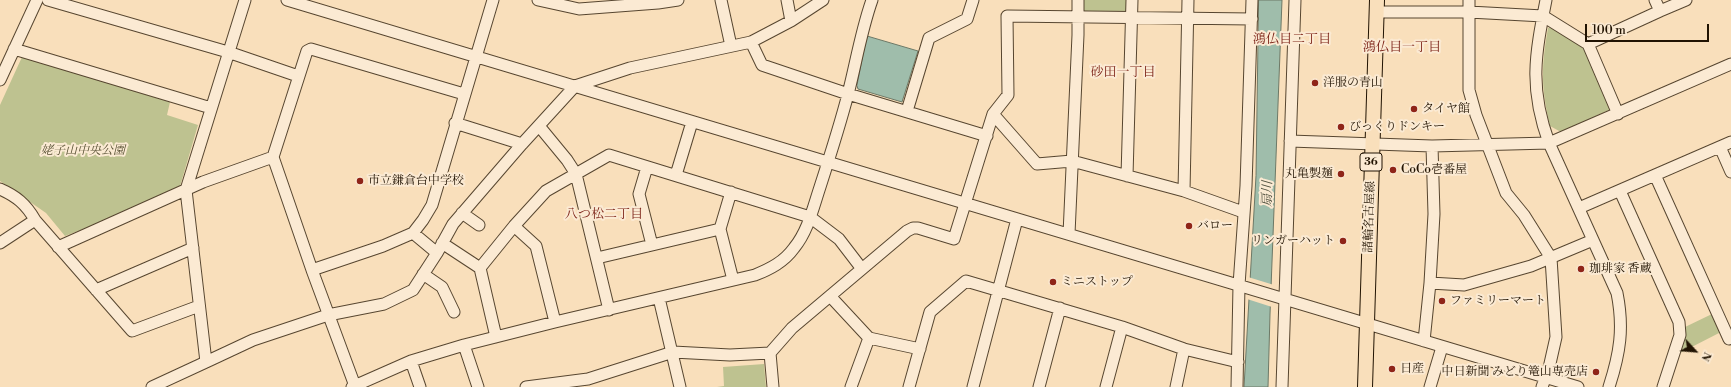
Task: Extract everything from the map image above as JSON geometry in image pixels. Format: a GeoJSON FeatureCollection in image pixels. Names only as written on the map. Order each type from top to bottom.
{"type":"FeatureCollection","features":[{"type":"Feature","properties":{"kind":"main road","name":"諸輪名古屋線"},"geometry":{"type":"LineString","coordinates":[[1356,387],[1362,323],[1368,144],[1369,0]]}},
{"type":"Feature","properties":{"kind":"main road","name":"諸輪名古屋線"},"geometry":{"type":"LineString","coordinates":[[1368,144],[1377,6]]}},
{"type":"Feature","properties":{"kind":"main road","name":"諸輪名古屋線"},"geometry":{"type":"LineString","coordinates":[[1362,323],[1365,387]]}},
{"type":"Feature","properties":{"kind":"street"},"geometry":{"type":"LineString","coordinates":[[0,80],[37,0]]}},
{"type":"Feature","properties":{"kind":"street"},"geometry":{"type":"LineString","coordinates":[[48,0],[228,52],[298,76]]}},
{"type":"Feature","properties":{"kind":"street"},"geometry":{"type":"LineString","coordinates":[[206,362],[186,190],[244,0]]}},
{"type":"Feature","properties":{"kind":"street"},"geometry":{"type":"LineString","coordinates":[[287,0],[1424,341],[1544,382],[1578,387]]}},
{"type":"Feature","properties":{"kind":"street"},"geometry":{"type":"LineString","coordinates":[[312,270],[383,246],[413,233],[423,220],[432,205],[455,123],[493,0]]}},
{"type":"Feature","properties":{"kind":"street"},"geometry":{"type":"LineString","coordinates":[[538,0],[579,9],[595,4],[678,0]]}},
{"type":"Feature","properties":{"kind":"street"},"geometry":{"type":"LineString","coordinates":[[721,0],[730,46]]}},
{"type":"Feature","properties":{"kind":"street"},"geometry":{"type":"LineString","coordinates":[[787,0],[791,21]]}},
{"type":"Feature","properties":{"kind":"street"},"geometry":{"type":"LineString","coordinates":[[152,387],[253,340],[328,315],[384,304],[413,290],[440,248],[453,224],[522,144],[575,86],[630,68],[751,42],[791,21],[823,0]]}},
{"type":"Feature","properties":{"kind":"street"},"geometry":{"type":"LineString","coordinates":[[464,94],[311,49],[307,51],[273,157],[353,386],[411,361],[464,345],[755,275],[778,264],[794,249],[802,237],[810,217],[828,163],[848,94],[865,18],[872,0]]}},
{"type":"Feature","properties":{"kind":"street"},"geometry":{"type":"LineString","coordinates":[[907,112],[929,38],[967,19],[973,0]]}},
{"type":"Feature","properties":{"kind":"street"},"geometry":{"type":"LineString","coordinates":[[1069,234],[1078,0]]}},
{"type":"Feature","properties":{"kind":"street"},"geometry":{"type":"LineString","coordinates":[[1127,176],[1132,0]]}},
{"type":"Feature","properties":{"kind":"street"},"geometry":{"type":"LineString","coordinates":[[1184,191],[1188,0]]}},
{"type":"Feature","properties":{"kind":"street"},"geometry":{"type":"LineString","coordinates":[[1237,387],[1243,286],[1243,212],[1246,186],[1252,0]]}},
{"type":"Feature","properties":{"kind":"street"},"geometry":{"type":"LineString","coordinates":[[1282,387],[1280,298],[1290,141],[1295,0]]}},
{"type":"Feature","properties":{"kind":"street"},"geometry":{"type":"LineString","coordinates":[[1469,0],[1469,90],[1476,115],[1506,193],[1524,215],[1551,258],[1556,337],[1544,382]]}},
{"type":"Feature","properties":{"kind":"street"},"geometry":{"type":"LineString","coordinates":[[1546,0],[1536,53],[1535,79],[1537,101],[1541,122],[1549,143],[1616,293],[1621,319],[1619,351],[1608,387]]}},
{"type":"Feature","properties":{"kind":"street"},"geometry":{"type":"LineString","coordinates":[[1655,0],[1660,11]]}},
{"type":"Feature","properties":{"kind":"street"},"geometry":{"type":"LineString","coordinates":[[1588,44],[1686,0]]}},
{"type":"Feature","properties":{"kind":"street"},"geometry":{"type":"LineString","coordinates":[[1377,6],[1543,16],[1588,44],[1618,114]]}},
{"type":"Feature","properties":{"kind":"street"},"geometry":{"type":"LineString","coordinates":[[526,387],[588,379],[673,352],[730,355],[770,353],[792,328],[912,228],[918,228],[954,239],[993,114],[1008,95],[1007,16],[1252,19]]}},
{"type":"Feature","properties":{"kind":"street"},"geometry":{"type":"LineString","coordinates":[[751,42],[762,65],[848,94],[987,136]]}},
{"type":"Feature","properties":{"kind":"street"},"geometry":{"type":"LineString","coordinates":[[14,49],[211,108]]}},
{"type":"Feature","properties":{"kind":"street"},"geometry":{"type":"LineString","coordinates":[[1290,141],[1432,146],[1549,143],[1731,64]]}},
{"type":"Feature","properties":{"kind":"street"},"geometry":{"type":"LineString","coordinates":[[993,114],[1037,164],[1072,161],[1184,191],[1243,212]]}},
{"type":"Feature","properties":{"kind":"street"},"geometry":{"type":"LineString","coordinates":[[676,175],[692,122]]}},
{"type":"Feature","properties":{"kind":"street"},"geometry":{"type":"LineString","coordinates":[[455,123],[522,144]]}},
{"type":"Feature","properties":{"kind":"street"},"geometry":{"type":"LineString","coordinates":[[539,126],[567,160],[576,174],[610,310]]}},
{"type":"Feature","properties":{"kind":"street"},"geometry":{"type":"LineString","coordinates":[[1579,208],[1731,142]]}},
{"type":"Feature","properties":{"kind":"street"},"geometry":{"type":"LineString","coordinates":[[1424,341],[1430,283],[1434,214],[1432,146]]}},
{"type":"Feature","properties":{"kind":"street"},"geometry":{"type":"LineString","coordinates":[[1720,147],[1731,172]]}},
{"type":"Feature","properties":{"kind":"street"},"geometry":{"type":"LineString","coordinates":[[480,268],[514,226],[546,191],[609,155],[810,217],[839,239],[862,269]]}},
{"type":"Feature","properties":{"kind":"street"},"geometry":{"type":"LineString","coordinates":[[58,247],[186,190],[273,157]]}},
{"type":"Feature","properties":{"kind":"street"},"geometry":{"type":"LineString","coordinates":[[647,167],[639,194],[652,245]]}},
{"type":"Feature","properties":{"kind":"street"},"geometry":{"type":"LineString","coordinates":[[1655,175],[1730,340]]}},
{"type":"Feature","properties":{"kind":"street"},"geometry":{"type":"LineString","coordinates":[[0,189],[16,196],[28,208],[35,220],[132,332],[199,306]]}},
{"type":"Feature","properties":{"kind":"street"},"geometry":{"type":"LineString","coordinates":[[1620,191],[1679,322],[1680,334],[1663,387]]}},
{"type":"Feature","properties":{"kind":"street"},"geometry":{"type":"LineString","coordinates":[[731,192],[720,229],[733,280]]}},
{"type":"Feature","properties":{"kind":"street"},"geometry":{"type":"LineString","coordinates":[[462,213],[479,225]]}},
{"type":"Feature","properties":{"kind":"street"},"geometry":{"type":"LineString","coordinates":[[973,387],[1017,219]]}},
{"type":"Feature","properties":{"kind":"street"},"geometry":{"type":"LineString","coordinates":[[0,243],[35,220]]}},
{"type":"Feature","properties":{"kind":"street"},"geometry":{"type":"LineString","coordinates":[[514,226],[536,246],[555,322]]}},
{"type":"Feature","properties":{"kind":"street"},"geometry":{"type":"LineString","coordinates":[[597,258],[720,229]]}},
{"type":"Feature","properties":{"kind":"street"},"geometry":{"type":"LineString","coordinates":[[413,233],[480,268]]}},
{"type":"Feature","properties":{"kind":"street"},"geometry":{"type":"LineString","coordinates":[[1430,283],[1464,286],[1531,266],[1593,240]]}},
{"type":"Feature","properties":{"kind":"street"},"geometry":{"type":"LineString","coordinates":[[96,290],[193,248]]}},
{"type":"Feature","properties":{"kind":"street"},"geometry":{"type":"LineString","coordinates":[[480,268],[496,337]]}},
{"type":"Feature","properties":{"kind":"street"},"geometry":{"type":"LineString","coordinates":[[423,274],[442,287],[454,312]]}},
{"type":"Feature","properties":{"kind":"street"},"geometry":{"type":"LineString","coordinates":[[910,387],[930,312],[966,281],[1122,327],[1184,349],[1238,362]]}},
{"type":"Feature","properties":{"kind":"street"},"geometry":{"type":"LineString","coordinates":[[830,296],[869,338],[920,349]]}},
{"type":"Feature","properties":{"kind":"street"},"geometry":{"type":"LineString","coordinates":[[659,298],[673,352],[680,387]]}},
{"type":"Feature","properties":{"kind":"street"},"geometry":{"type":"LineString","coordinates":[[1038,387],[1060,308]]}},
{"type":"Feature","properties":{"kind":"street"},"geometry":{"type":"LineString","coordinates":[[1106,387],[1122,327]]}},
{"type":"Feature","properties":{"kind":"street"},"geometry":{"type":"LineString","coordinates":[[851,387],[869,338]]}},
{"type":"Feature","properties":{"kind":"street"},"geometry":{"type":"LineString","coordinates":[[464,345],[478,387]]}},
{"type":"Feature","properties":{"kind":"street"},"geometry":{"type":"LineString","coordinates":[[1430,387],[1442,347]]}},
{"type":"Feature","properties":{"kind":"street"},"geometry":{"type":"LineString","coordinates":[[1176,387],[1184,349]]}},
{"type":"Feature","properties":{"kind":"street"},"geometry":{"type":"LineString","coordinates":[[770,353],[773,387]]}},
{"type":"Feature","properties":{"kind":"street"},"geometry":{"type":"LineString","coordinates":[[411,361],[420,387]]}},
{"type":"Feature","properties":{"kind":"green space"},"geometry":{"type":"Polygon","coordinates":[[[1078,0],[1132,0],[1132,18],[1078,16],[1078,0]]]}},
{"type":"Feature","properties":{"kind":"green space"},"geometry":{"type":"Polygon","coordinates":[[[1553,26],[1586,47],[1611,106],[1609,110],[1561,132],[1550,126],[1545,100],[1543,77],[1548,28],[1553,26]]]}},
{"type":"Feature","properties":{"kind":"green space","name":"姥子山中央公園"},"geometry":{"type":"Polygon","coordinates":[[[22,57],[170,102],[167,115],[198,125],[178,193],[65,236],[46,213],[0,181],[0,105],[22,57]]]}},
{"type":"Feature","properties":{"kind":"green space"},"geometry":{"type":"Polygon","coordinates":[[[1712,314],[1721,332],[1678,354],[1683,328],[1712,314]]]}},
{"type":"Feature","properties":{"kind":"green space"},"geometry":{"type":"Polygon","coordinates":[[[764,364],[766,387],[717,387],[724,386],[723,367],[764,364]]]}},
{"type":"Feature","properties":{"kind":"water","name":"扇川"},"geometry":{"type":"Polygon","coordinates":[[[1259,0],[1282,0],[1268,387],[1244,387],[1256,176],[1259,0]]]}},
{"type":"Feature","properties":{"kind":"water"},"geometry":{"type":"Polygon","coordinates":[[[867,36],[918,51],[902,102],[858,89],[857,86],[867,36]]]}},
{"type":"Feature","properties":{"kind":"pier"},"geometry":{"type":"Polygon","coordinates":[[[1248,277],[1274,285],[1272,307],[1247,299],[1248,277]]]}},
{"type":"Feature","properties":{"kind":"place","name":"洋服の青山"},"geometry":{"type":"Point","coordinates":[1315,83]}},
{"type":"Feature","properties":{"kind":"place","name":"タイヤ館"},"geometry":{"type":"Point","coordinates":[1414,109]}},
{"type":"Feature","properties":{"kind":"place","name":"びっくりドンキー"},"geometry":{"type":"Point","coordinates":[1341,127]}},
{"type":"Feature","properties":{"kind":"place","name":"CoCo壱番屋"},"geometry":{"type":"Point","coordinates":[1393,170]}},
{"type":"Feature","properties":{"kind":"place","name":"丸亀製麺"},"geometry":{"type":"Point","coordinates":[1341,174]}},
{"type":"Feature","properties":{"kind":"place","name":"市立鎌倉台中学校"},"geometry":{"type":"Point","coordinates":[360,181]}},
{"type":"Feature","properties":{"kind":"place","name":"バロー"},"geometry":{"type":"Point","coordinates":[1189,226]}},
{"type":"Feature","properties":{"kind":"place","name":"リンガーハット"},"geometry":{"type":"Point","coordinates":[1343,241]}},
{"type":"Feature","properties":{"kind":"place","name":"珈琲家 香蔵"},"geometry":{"type":"Point","coordinates":[1581,269]}},
{"type":"Feature","properties":{"kind":"place","name":"ミニストップ"},"geometry":{"type":"Point","coordinates":[1053,282]}},
{"type":"Feature","properties":{"kind":"place","name":"ファミリーマート"},"geometry":{"type":"Point","coordinates":[1442,301]}},
{"type":"Feature","properties":{"kind":"place","name":"日産"},"geometry":{"type":"Point","coordinates":[1392,369]}},
{"type":"Feature","properties":{"kind":"place","name":"中日新聞 みどり篭山専売店"},"geometry":{"type":"Point","coordinates":[1596,372]}},
{"type":"Feature","properties":{"kind":"district","name":"鴻仏目二丁目"},"geometry":{"type":"Point","coordinates":[1292,40]}},
{"type":"Feature","properties":{"kind":"district","name":"鴻仏目一丁目"},"geometry":{"type":"Point","coordinates":[1402,48]}},
{"type":"Feature","properties":{"kind":"district","name":"砂田一丁目"},"geometry":{"type":"Point","coordinates":[1123,73]}},
{"type":"Feature","properties":{"kind":"district","name":"八つ松二丁目"},"geometry":{"type":"Point","coordinates":[604,215]}}]}
